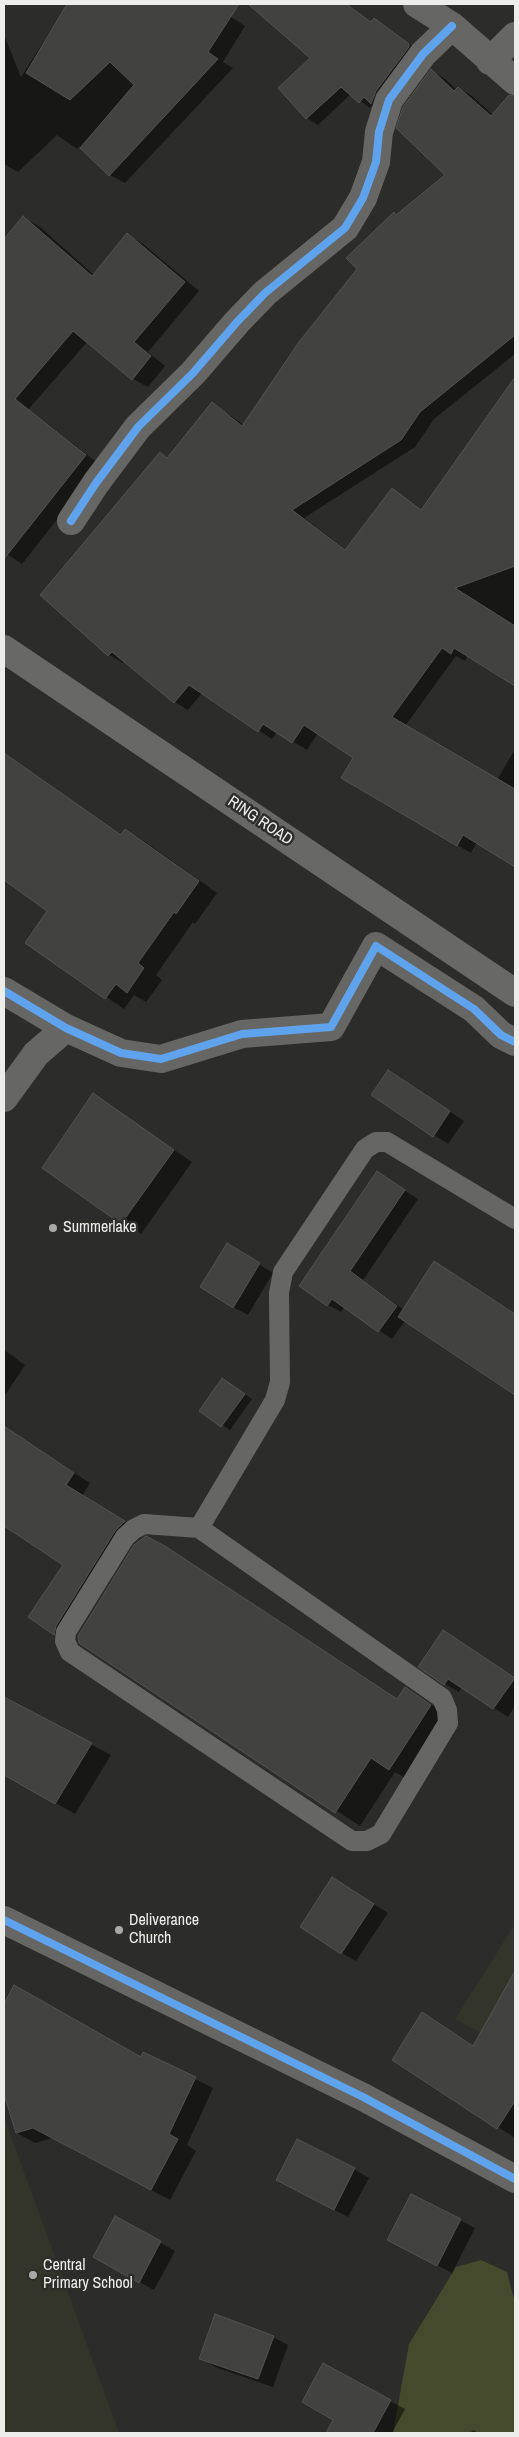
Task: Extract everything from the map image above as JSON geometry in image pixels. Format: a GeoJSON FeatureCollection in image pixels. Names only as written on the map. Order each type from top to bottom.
{"type":"FeatureCollection","features":[{"type":"Feature","properties":{"kind":"main road","name":"RING ROAD"},"geometry":{"type":"LineString","coordinates":[[4,649],[515,994]]}},
{"type":"Feature","properties":{"kind":"street"},"geometry":{"type":"LineString","coordinates":[[417,4],[452,26],[490,62],[515,81]]}},
{"type":"Feature","properties":{"kind":"street"},"geometry":{"type":"LineString","coordinates":[[71,522],[96,483],[138,427],[193,373],[265,293],[345,228],[363,198],[376,162],[379,132],[388,100],[423,54],[452,26]]}},
{"type":"Feature","properties":{"kind":"street"},"geometry":{"type":"LineString","coordinates":[[490,62],[515,36]]}},
{"type":"Feature","properties":{"kind":"street"},"geometry":{"type":"LineString","coordinates":[[4,990],[66,1028],[122,1054],[162,1059],[242,1034],[331,1027],[376,946],[474,1009],[501,1035],[515,1042]]}},
{"type":"Feature","properties":{"kind":"street"},"geometry":{"type":"LineString","coordinates":[[4,1098],[36,1054],[66,1028]]}},
{"type":"Feature","properties":{"kind":"street"},"geometry":{"type":"LineString","coordinates":[[4,1920],[363,2097],[515,2179]]}},
{"type":"Feature","properties":{"kind":"lane"},"geometry":{"type":"LineString","coordinates":[[198,1528],[274,1400],[280,1382],[279,1293],[283,1272],[365,1149],[376,1142],[387,1142],[515,1219]]}},
{"type":"Feature","properties":{"kind":"lane"},"geometry":{"type":"LineString","coordinates":[[144,1524],[198,1528],[442,1698],[447,1710],[448,1723],[381,1834],[367,1841],[352,1842],[70,1652],[65,1641],[66,1632],[125,1537],[144,1524]]}},
{"type":"Feature","properties":{"kind":"shaded area"},"geometry":{"type":"Polygon","coordinates":[[[515,1924],[515,2051],[455,2019],[515,1924]]]}},
{"type":"Feature","properties":{"kind":"shaded area","name":"Central Primary School"},"geometry":{"type":"Polygon","coordinates":[[[4,2117],[119,2433],[4,2433],[4,2117]]]}},
{"type":"Feature","properties":{"kind":"green space"},"geometry":{"type":"Polygon","coordinates":[[[481,2260],[507,2272],[515,2303],[515,2433],[393,2433],[409,2344],[456,2267],[481,2260]]]}},
{"type":"Feature","properties":{"kind":"building"},"geometry":{"type":"Polygon","coordinates":[[[67,4],[239,4],[208,52],[218,59],[109,176],[80,148],[134,85],[110,62],[70,100],[26,73],[67,4]]]}},
{"type":"Feature","properties":{"kind":"building"},"geometry":{"type":"Polygon","coordinates":[[[248,4],[346,4],[371,22],[374,18],[409,44],[409,47],[376,91],[371,104],[364,97],[359,103],[341,87],[306,119],[278,88],[310,58],[248,4]]]}},
{"type":"Feature","properties":{"kind":"building"},"geometry":{"type":"Polygon","coordinates":[[[431,69],[454,91],[458,87],[491,116],[509,95],[515,96],[515,335],[420,412],[401,440],[292,510],[345,550],[392,488],[421,510],[515,377],[515,566],[455,588],[515,626],[515,686],[454,648],[451,654],[442,648],[392,717],[515,789],[515,867],[463,835],[457,846],[341,778],[353,758],[304,725],[292,743],[263,724],[258,732],[189,685],[174,703],[112,652],[108,656],[40,595],[160,452],[167,458],[212,402],[242,426],[299,342],[357,269],[346,258],[394,212],[396,215],[445,175],[396,128],[403,107],[431,69]]]}},
{"type":"Feature","properties":{"kind":"building"},"geometry":{"type":"Polygon","coordinates":[[[23,216],[92,276],[127,233],[185,282],[134,342],[151,356],[132,380],[73,331],[15,399],[86,455],[4,559],[4,239],[23,216]]]}},
{"type":"Feature","properties":{"kind":"building"},"geometry":{"type":"Polygon","coordinates":[[[4,753],[121,835],[125,829],[199,881],[176,914],[174,912],[138,963],[144,968],[127,993],[116,984],[105,999],[25,943],[47,911],[4,880],[4,753]]]}},
{"type":"Feature","properties":{"kind":"building"},"geometry":{"type":"Polygon","coordinates":[[[388,1070],[450,1111],[433,1137],[371,1095],[388,1070]]]}},
{"type":"Feature","properties":{"kind":"building"},"geometry":{"type":"Polygon","coordinates":[[[93,1093],[174,1150],[121,1224],[42,1168],[93,1093]]]}},
{"type":"Feature","properties":{"kind":"building"},"geometry":{"type":"Polygon","coordinates":[[[377,1171],[405,1190],[350,1271],[397,1306],[378,1332],[332,1299],[327,1306],[299,1286],[377,1171]]]}},
{"type":"Feature","properties":{"kind":"building"},"geometry":{"type":"Polygon","coordinates":[[[227,1243],[260,1263],[233,1308],[200,1287],[227,1243]]]}},
{"type":"Feature","properties":{"kind":"building"},"geometry":{"type":"Polygon","coordinates":[[[434,1261],[515,1314],[515,1395],[398,1317],[434,1261]]]}},
{"type":"Feature","properties":{"kind":"building"},"geometry":{"type":"Polygon","coordinates":[[[222,1378],[245,1394],[221,1427],[199,1411],[222,1378]]]}},
{"type":"Feature","properties":{"kind":"building"},"geometry":{"type":"Polygon","coordinates":[[[4,1426],[74,1473],[66,1485],[125,1521],[115,1531],[56,1626],[54,1635],[28,1617],[63,1565],[4,1526],[4,1426]]]}},
{"type":"Feature","properties":{"kind":"building"},"geometry":{"type":"Polygon","coordinates":[[[146,1536],[165,1546],[397,1699],[405,1687],[431,1705],[389,1770],[371,1758],[335,1813],[79,1643],[78,1636],[134,1545],[146,1536]]]}},
{"type":"Feature","properties":{"kind":"building"},"geometry":{"type":"Polygon","coordinates":[[[443,1630],[515,1678],[493,1709],[448,1679],[444,1685],[418,1667],[443,1630]]]}},
{"type":"Feature","properties":{"kind":"building"},"geometry":{"type":"Polygon","coordinates":[[[4,1697],[92,1743],[55,1804],[4,1775],[4,1697]]]}},
{"type":"Feature","properties":{"kind":"building"},"geometry":{"type":"Polygon","coordinates":[[[332,1877],[374,1904],[341,1954],[300,1927],[332,1877]]]}},
{"type":"Feature","properties":{"kind":"building"},"geometry":{"type":"Polygon","coordinates":[[[515,1971],[515,2101],[497,2129],[392,2060],[422,2012],[473,2046],[515,1971]]]}},
{"type":"Feature","properties":{"kind":"building"},"geometry":{"type":"Polygon","coordinates":[[[14,1985],[141,2057],[143,2052],[196,2077],[169,2134],[178,2139],[151,2190],[33,2128],[16,2133],[4,2094],[4,2004],[14,1985]]]}},
{"type":"Feature","properties":{"kind":"building"},"geometry":{"type":"Polygon","coordinates":[[[297,2139],[355,2168],[334,2210],[276,2180],[297,2139]]]}},
{"type":"Feature","properties":{"kind":"building"},"geometry":{"type":"Polygon","coordinates":[[[411,2194],[461,2219],[437,2266],[387,2240],[411,2194]]]}},
{"type":"Feature","properties":{"kind":"building"},"geometry":{"type":"Polygon","coordinates":[[[115,2216],[161,2241],[139,2283],[93,2257],[115,2216]]]}},
{"type":"Feature","properties":{"kind":"building"},"geometry":{"type":"Polygon","coordinates":[[[215,2314],[274,2336],[258,2379],[199,2359],[215,2314]]]}},
{"type":"Feature","properties":{"kind":"building"},"geometry":{"type":"Polygon","coordinates":[[[323,2363],[391,2400],[373,2433],[326,2433],[333,2420],[302,2402],[323,2363]]]}},
{"type":"Feature","properties":{"kind":"cycle path"},"geometry":{"type":"LineString","coordinates":[[71,521],[96,483],[138,427],[193,373],[265,293],[345,228],[363,198],[376,162],[379,132],[389,100],[423,54],[452,26]]}},
{"type":"Feature","properties":{"kind":"cycle path"},"geometry":{"type":"LineString","coordinates":[[4,991],[66,1028],[121,1053],[161,1059],[242,1034],[331,1027],[376,946],[474,1009],[501,1035],[515,1042]]}},
{"type":"Feature","properties":{"kind":"cycle path"},"geometry":{"type":"LineString","coordinates":[[4,1920],[363,2097],[515,2179]]}},
{"type":"Feature","properties":{"kind":"place","name":"Summerlake"},"geometry":{"type":"Point","coordinates":[53,1228]}},
{"type":"Feature","properties":{"kind":"place","name":"Deliverance Church"},"geometry":{"type":"Point","coordinates":[119,1930]}},
{"type":"Feature","properties":{"kind":"place","name":"Central Primary School"},"geometry":{"type":"Point","coordinates":[33,2275]}}]}
